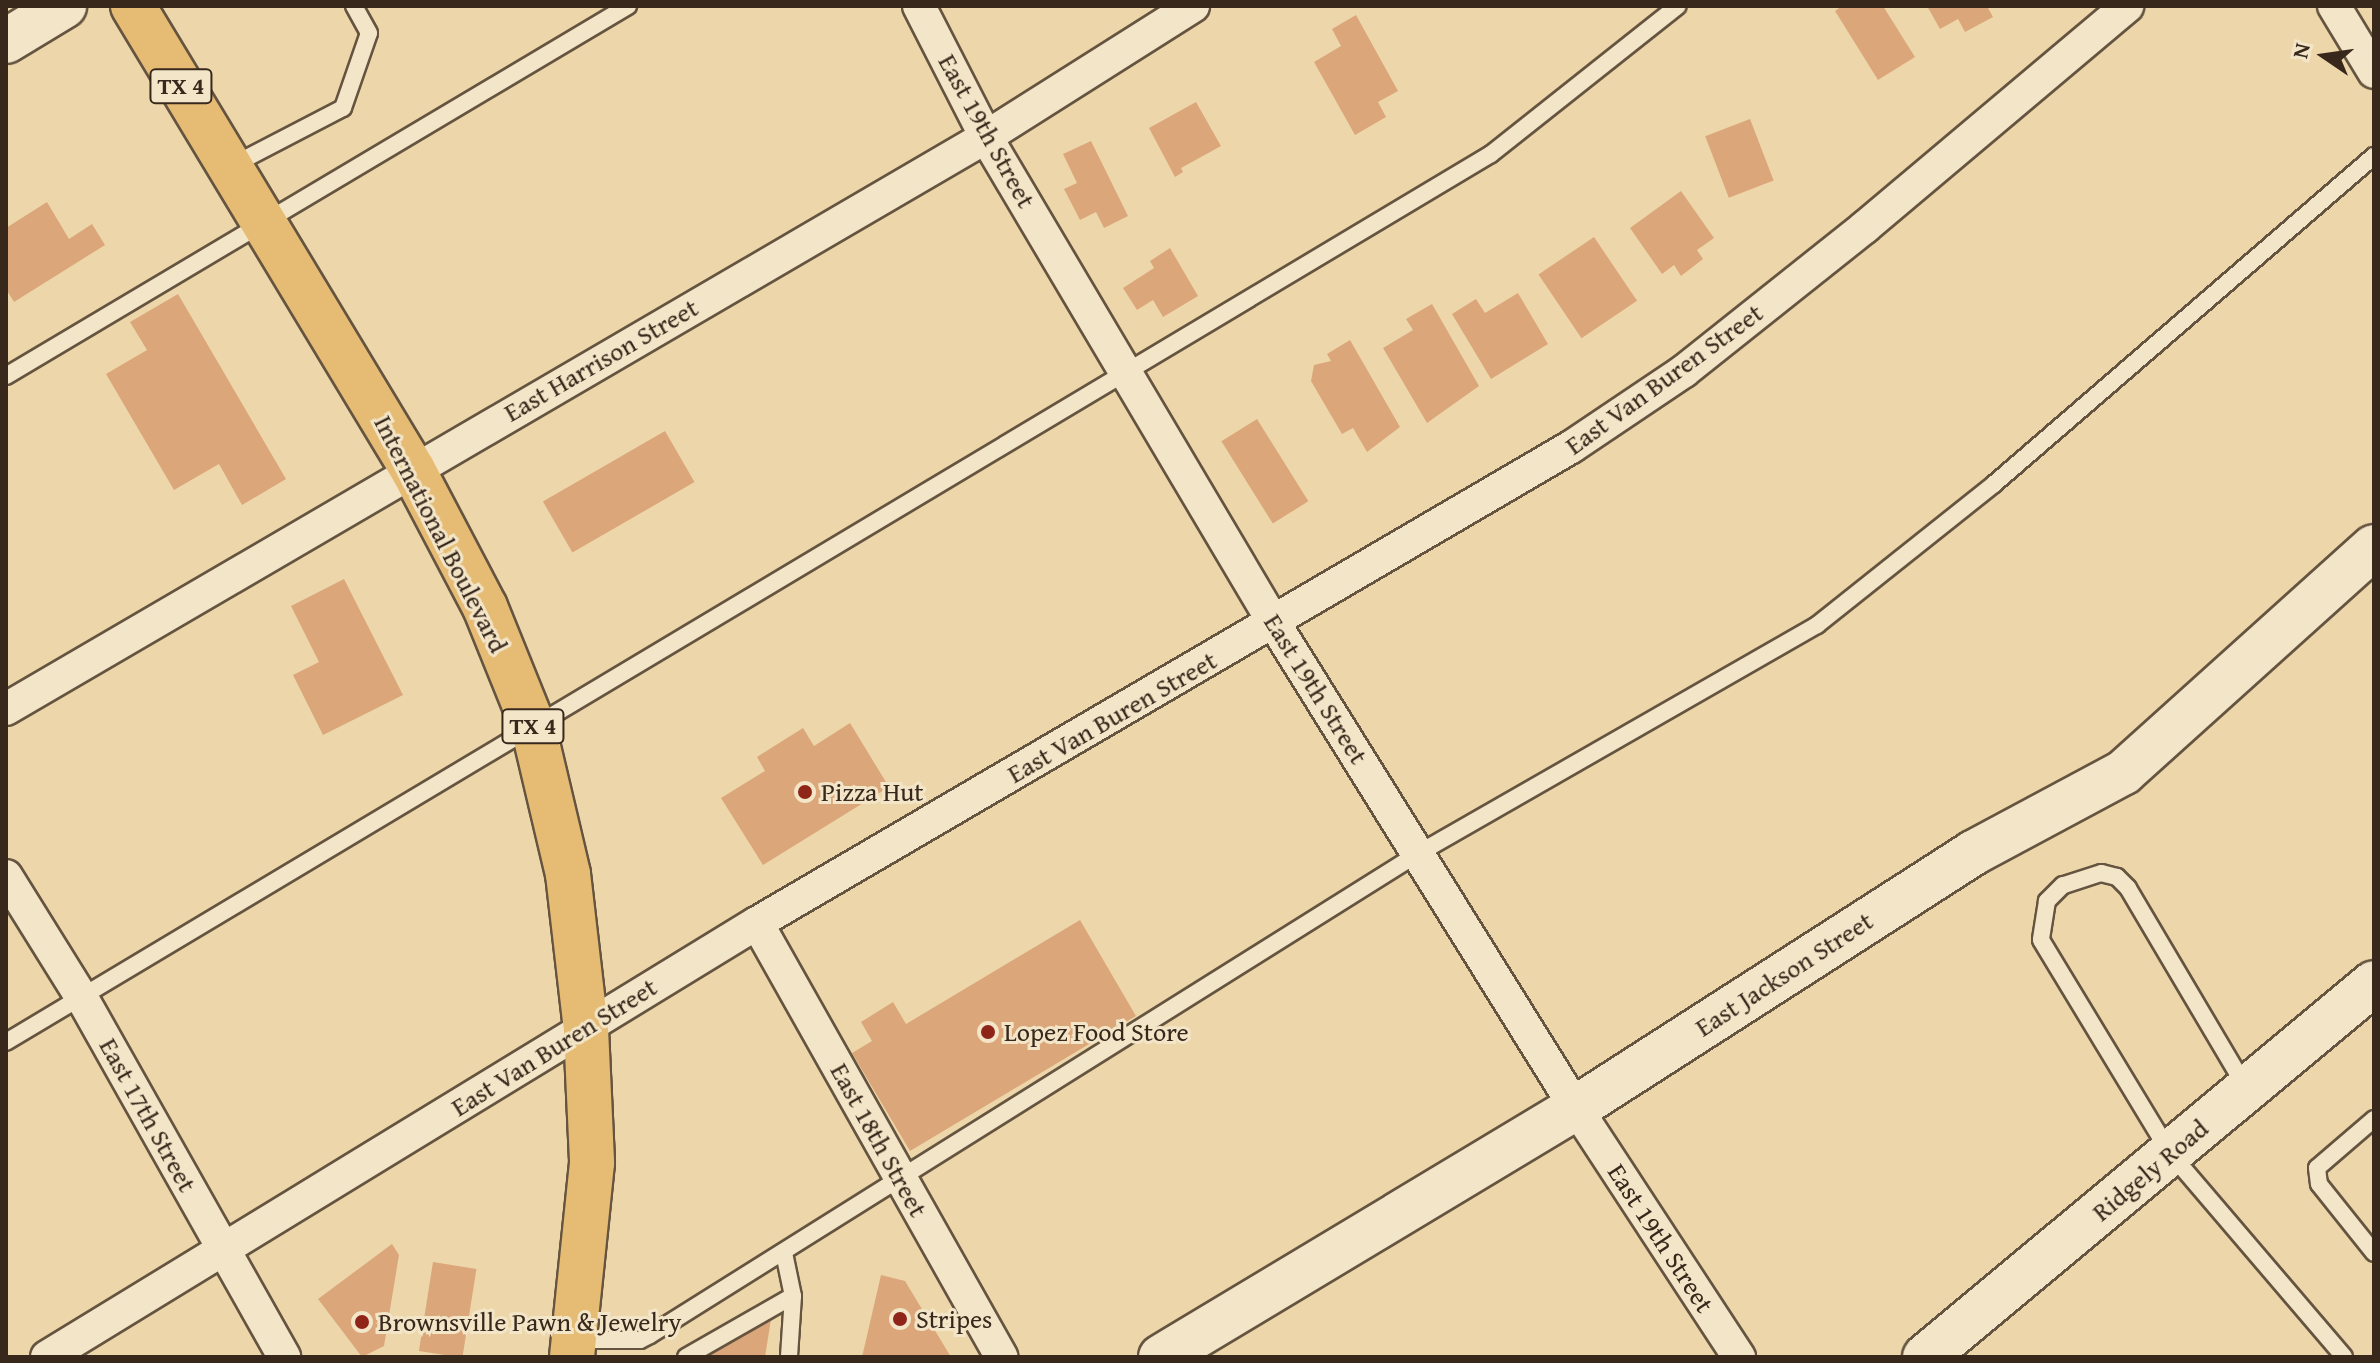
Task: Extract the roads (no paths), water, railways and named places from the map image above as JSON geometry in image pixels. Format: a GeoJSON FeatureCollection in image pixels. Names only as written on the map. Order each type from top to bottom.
{"type":"FeatureCollection","features":[{"type":"Feature","properties":{"kind":"main road"},"geometry":{"type":"LineString","coordinates":[[6,41],[64,6]]}},
{"type":"Feature","properties":{"kind":"main road","name":"International Boulevard"},"geometry":{"type":"LineString","coordinates":[[133,6],[413,470],[485,607],[533,726],[568,874],[586,1029],[592,1163],[573,1348]]}},
{"type":"Feature","properties":{"kind":"main road","name":"East Jackson Street"},"geometry":{"type":"LineString","coordinates":[[1161,1357],[1576,1108],[1973,853],[2124,772],[2374,547]]}},
{"type":"Feature","properties":{"kind":"main road","name":"Ridgely Road"},"geometry":{"type":"LineString","coordinates":[[1925,1357],[2374,983]]}},
{"type":"Feature","properties":{"kind":"street","name":"East 19th Street"},"geometry":{"type":"LineString","coordinates":[[919,6],[986,137],[1127,368],[1274,623],[1576,1108],[1739,1357]]}},
{"type":"Feature","properties":{"kind":"street","name":"East Harrison Street"},"geometry":{"type":"LineString","coordinates":[[6,709],[986,137],[1193,6]]}},
{"type":"Feature","properties":{"kind":"street","name":"East Van Buren Street"},"geometry":{"type":"LineString","coordinates":[[47,1357],[757,923],[1571,447],[1684,371],[1865,227],[2127,6]]}},
{"type":"Feature","properties":{"kind":"street"},"geometry":{"type":"LineString","coordinates":[[2334,6],[2374,72]]}},
{"type":"Feature","properties":{"kind":"street","name":"East 17th Street"},"geometry":{"type":"LineString","coordinates":[[6,876],[82,998],[284,1357]]}},
{"type":"Feature","properties":{"kind":"street","name":"East 18th Street"},"geometry":{"type":"LineString","coordinates":[[757,923],[1002,1357]]}},
{"type":"Feature","properties":{"kind":"lane"},"geometry":{"type":"LineString","coordinates":[[230,167],[343,108],[369,33],[354,6]]}},
{"type":"Feature","properties":{"kind":"lane"},"geometry":{"type":"LineString","coordinates":[[6,376],[628,6]]}},
{"type":"Feature","properties":{"kind":"lane"},"geometry":{"type":"LineString","coordinates":[[6,1042],[1127,368],[1491,154],[1678,6]]}},
{"type":"Feature","properties":{"kind":"lane"},"geometry":{"type":"LineString","coordinates":[[573,1348],[640,1340],[784,1253],[1419,853],[1817,625],[1994,484],[2374,156]]}},
{"type":"Feature","properties":{"kind":"lane"},"geometry":{"type":"LineString","coordinates":[[2247,1089],[2128,888],[2117,877],[2101,873],[2063,885],[2047,901],[2041,940],[2170,1153],[2344,1357]]}},
{"type":"Feature","properties":{"kind":"lane"},"geometry":{"type":"LineString","coordinates":[[2374,1119],[2317,1168],[2319,1184],[2374,1253]]}},
{"type":"Feature","properties":{"kind":"lane"},"geometry":{"type":"LineString","coordinates":[[784,1253],[793,1296],[789,1357]]}},
{"type":"Feature","properties":{"kind":"lane"},"geometry":{"type":"LineString","coordinates":[[686,1357],[793,1296]]}},
{"type":"Feature","properties":{"kind":"place","name":"Pizza Hut"},"geometry":{"type":"Point","coordinates":[805,792]}},
{"type":"Feature","properties":{"kind":"place","name":"Lopez Food Store"},"geometry":{"type":"Point","coordinates":[988,1032]}},
{"type":"Feature","properties":{"kind":"place","name":"Stripes"},"geometry":{"type":"Point","coordinates":[900,1319]}},
{"type":"Feature","properties":{"kind":"place","name":"Brownsville Pawn & Jewelry"},"geometry":{"type":"Point","coordinates":[362,1322]}}]}
